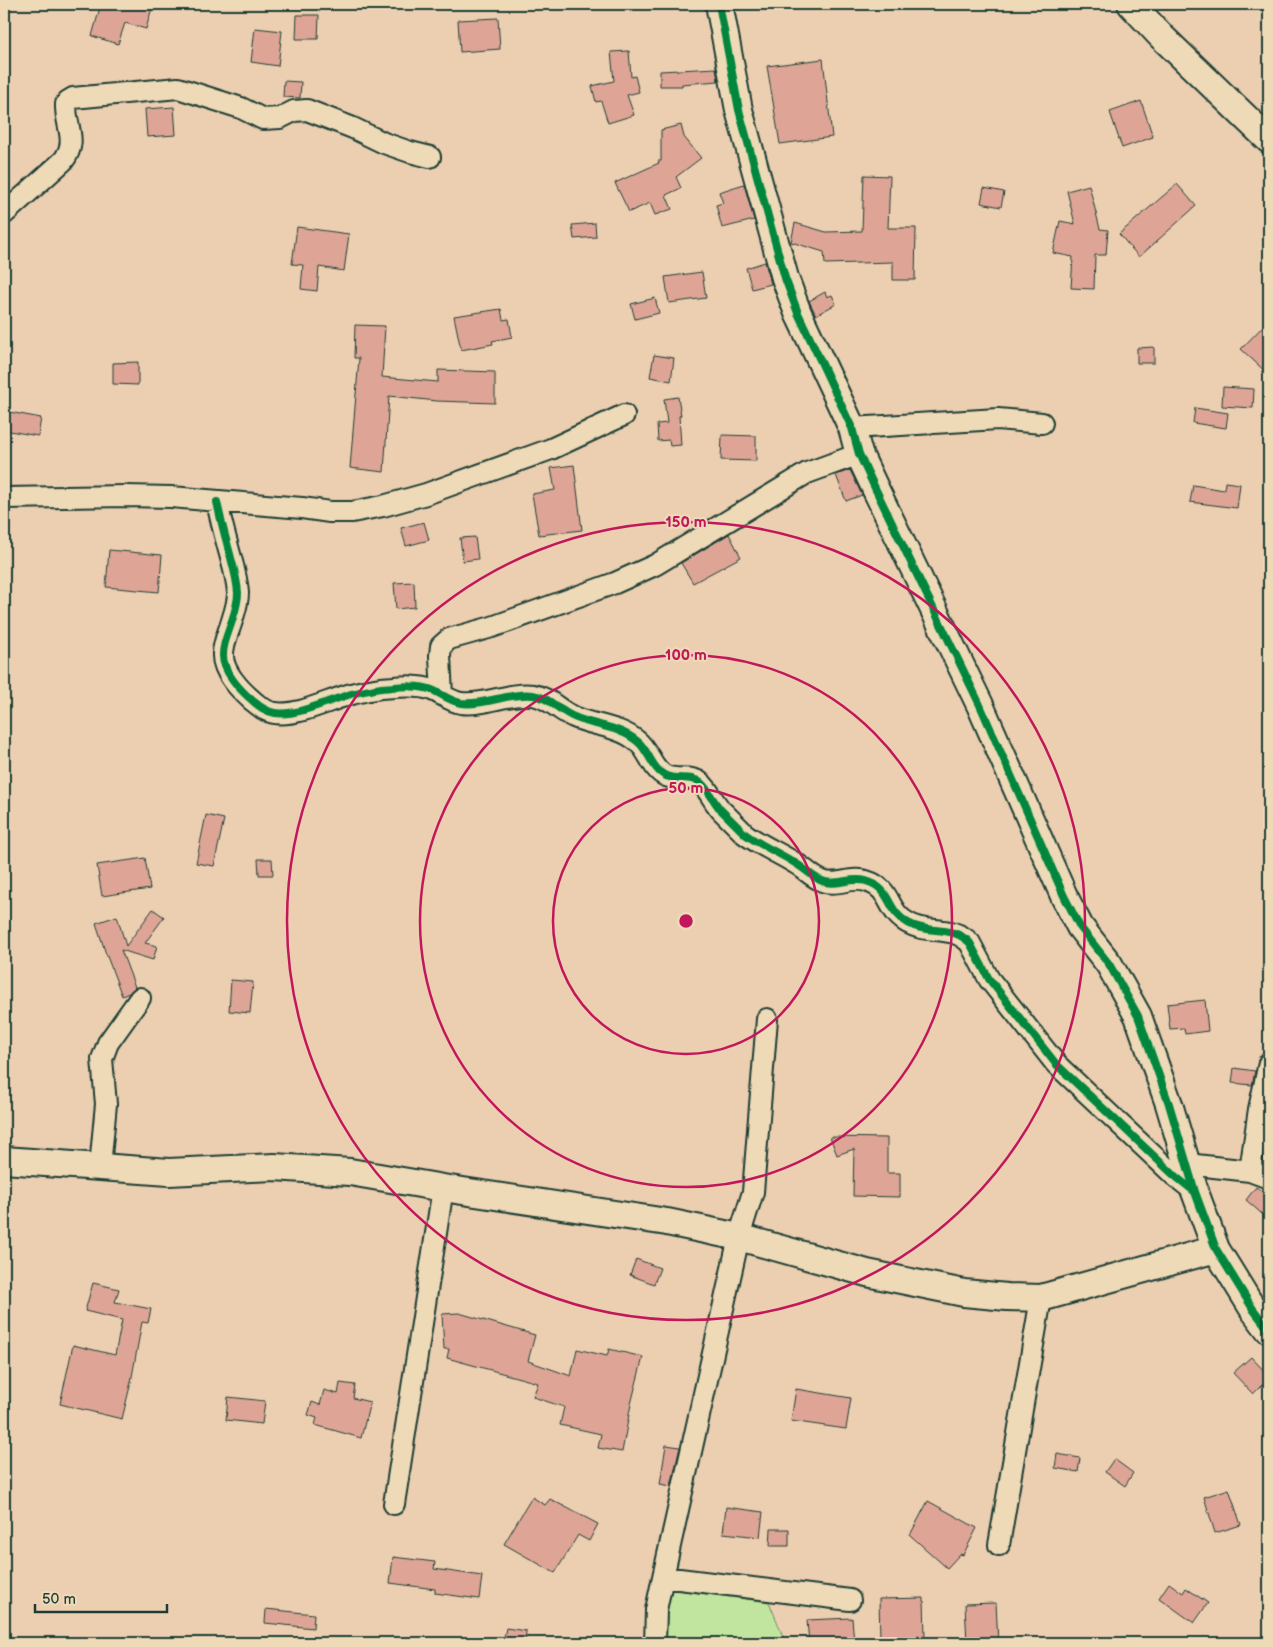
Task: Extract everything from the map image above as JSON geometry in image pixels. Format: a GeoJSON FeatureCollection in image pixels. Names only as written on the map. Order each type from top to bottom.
{"type":"FeatureCollection","features":[{"type":"Feature","properties":{"kind":"street"},"geometry":{"type":"LineString","coordinates":[[719,4],[739,110],[785,278],[798,313],[852,428],[859,454],[980,705],[1064,896],[1080,926],[1109,964],[1138,1016],[1169,1104],[1195,1192],[1216,1249],[1253,1309],[1269,1330]]}},
{"type":"Feature","properties":{"kind":"street"},"geometry":{"type":"LineString","coordinates":[[1131,4],[1161,36],[1269,140]]}},
{"type":"Feature","properties":{"kind":"street"},"geometry":{"type":"LineString","coordinates":[[4,214],[70,153],[71,138],[66,104],[68,100],[73,98],[178,88],[241,108],[263,119],[280,118],[294,111],[306,110],[353,128],[384,143],[430,157]]}},
{"type":"Feature","properties":{"kind":"street"},"geometry":{"type":"LineString","coordinates":[[4,498],[171,497],[330,512],[352,512],[426,494],[551,449],[624,415]]}},
{"type":"Feature","properties":{"kind":"street"},"geometry":{"type":"LineString","coordinates":[[852,428],[998,419],[1042,423]]}},
{"type":"Feature","properties":{"kind":"street"},"geometry":{"type":"LineString","coordinates":[[442,695],[440,656],[442,646],[449,639],[492,627],[615,583],[655,565],[808,472],[859,454]]}},
{"type":"Feature","properties":{"kind":"street"},"geometry":{"type":"LineString","coordinates":[[217,502],[234,567],[238,594],[225,643],[223,661],[230,676],[262,708],[276,713],[310,708],[348,695],[380,688],[427,688],[463,703],[535,695],[549,701],[574,717],[629,736],[647,752],[660,773],[672,778],[693,779],[699,782],[722,812],[746,834],[798,864],[815,877],[832,884],[859,879],[868,881],[884,891],[892,910],[906,922],[919,928],[950,932],[966,939],[989,979],[1056,1064],[1175,1176],[1195,1192]]}},
{"type":"Feature","properties":{"kind":"street"},"geometry":{"type":"LineString","coordinates":[[100,1168],[106,1104],[102,1059],[108,1043],[140,998]]}},
{"type":"Feature","properties":{"kind":"street"},"geometry":{"type":"LineString","coordinates":[[654,1643],[656,1610],[739,1237],[748,1214],[753,1192],[767,1019]]}},
{"type":"Feature","properties":{"kind":"street"},"geometry":{"type":"LineString","coordinates":[[1250,1170],[1258,1108],[1269,1063]]}},
{"type":"Feature","properties":{"kind":"street"},"geometry":{"type":"LineString","coordinates":[[4,1160],[169,1172],[282,1167],[350,1172],[667,1222],[739,1237],[867,1273],[964,1293],[1007,1297],[1041,1298],[1216,1249]]}},
{"type":"Feature","properties":{"kind":"street"},"geometry":{"type":"LineString","coordinates":[[1187,1164],[1250,1170],[1269,1178]]}},
{"type":"Feature","properties":{"kind":"street"},"geometry":{"type":"LineString","coordinates":[[394,1504],[443,1188]]}},
{"type":"Feature","properties":{"kind":"street"},"geometry":{"type":"LineString","coordinates":[[999,1545],[1041,1298]]}},
{"type":"Feature","properties":{"kind":"street"},"geometry":{"type":"LineString","coordinates":[[664,1577],[850,1600]]}},
{"type":"Feature","properties":{"kind":"green space"},"geometry":{"type":"Polygon","coordinates":[[[661,1588],[769,1602],[786,1643],[666,1643],[667,1615],[661,1588]]]}},
{"type":"Feature","properties":{"kind":"building"},"geometry":{"type":"Polygon","coordinates":[[[101,4],[153,4],[146,29],[125,23],[118,44],[92,36],[101,4]]]}},
{"type":"Feature","properties":{"kind":"building"},"geometry":{"type":"Polygon","coordinates":[[[297,15],[319,15],[318,39],[296,39],[297,15]]]}},
{"type":"Feature","properties":{"kind":"building"},"geometry":{"type":"Polygon","coordinates":[[[498,18],[500,49],[460,52],[458,20],[498,18]]]}},
{"type":"Feature","properties":{"kind":"building"},"geometry":{"type":"Polygon","coordinates":[[[255,28],[282,31],[278,66],[251,62],[255,28]]]}},
{"type":"Feature","properties":{"kind":"building"},"geometry":{"type":"Polygon","coordinates":[[[629,51],[631,77],[635,76],[639,92],[627,95],[634,115],[608,123],[601,101],[596,102],[592,86],[614,81],[611,52],[629,51]]]}},
{"type":"Feature","properties":{"kind":"building"},"geometry":{"type":"Polygon","coordinates":[[[823,59],[832,137],[780,144],[767,66],[823,59]]]}},
{"type":"Feature","properties":{"kind":"building"},"geometry":{"type":"Polygon","coordinates":[[[716,68],[718,81],[682,84],[682,86],[660,86],[660,71],[716,68]]]}},
{"type":"Feature","properties":{"kind":"building"},"geometry":{"type":"Polygon","coordinates":[[[284,81],[301,82],[300,98],[283,97],[284,81]]]}},
{"type":"Feature","properties":{"kind":"building"},"geometry":{"type":"Polygon","coordinates":[[[1141,101],[1153,137],[1122,148],[1110,112],[1141,101]]]}},
{"type":"Feature","properties":{"kind":"building"},"geometry":{"type":"Polygon","coordinates":[[[174,107],[176,135],[147,137],[145,109],[174,107]]]}},
{"type":"Feature","properties":{"kind":"building"},"geometry":{"type":"Polygon","coordinates":[[[681,125],[684,137],[701,158],[676,177],[681,188],[666,195],[672,209],[655,215],[650,203],[629,212],[615,183],[659,163],[658,161],[661,161],[661,130],[681,125]]]}},
{"type":"Feature","properties":{"kind":"building"},"geometry":{"type":"Polygon","coordinates":[[[864,175],[890,176],[888,228],[916,228],[915,280],[893,280],[893,262],[825,264],[824,252],[791,242],[795,223],[826,232],[862,231],[864,175]]]}},
{"type":"Feature","properties":{"kind":"building"},"geometry":{"type":"Polygon","coordinates":[[[744,184],[754,220],[722,228],[716,205],[723,203],[719,192],[744,184]]]}},
{"type":"Feature","properties":{"kind":"building"},"geometry":{"type":"Polygon","coordinates":[[[1177,184],[1196,206],[1139,257],[1119,234],[1177,184]]]}},
{"type":"Feature","properties":{"kind":"building"},"geometry":{"type":"Polygon","coordinates":[[[1089,185],[1100,229],[1108,230],[1106,255],[1095,255],[1094,289],[1071,288],[1073,257],[1053,253],[1060,221],[1075,224],[1067,191],[1089,185]]]}},
{"type":"Feature","properties":{"kind":"building"},"geometry":{"type":"Polygon","coordinates":[[[984,188],[1004,192],[1001,207],[981,203],[984,188]]]}},
{"type":"Feature","properties":{"kind":"building"},"geometry":{"type":"Polygon","coordinates":[[[595,223],[596,237],[574,239],[572,225],[595,223]]]}},
{"type":"Feature","properties":{"kind":"building"},"geometry":{"type":"Polygon","coordinates":[[[297,227],[349,234],[344,271],[319,267],[317,291],[301,289],[303,265],[292,264],[297,227]]]}},
{"type":"Feature","properties":{"kind":"building"},"geometry":{"type":"Polygon","coordinates":[[[765,262],[771,284],[752,289],[746,268],[765,262]]]}},
{"type":"Feature","properties":{"kind":"building"},"geometry":{"type":"Polygon","coordinates":[[[702,272],[706,298],[669,303],[665,277],[702,272]]]}},
{"type":"Feature","properties":{"kind":"building"},"geometry":{"type":"Polygon","coordinates":[[[825,292],[827,297],[832,295],[836,304],[816,315],[809,301],[825,292]]]}},
{"type":"Feature","properties":{"kind":"building"},"geometry":{"type":"Polygon","coordinates":[[[655,298],[659,313],[635,319],[631,304],[655,298]]]}},
{"type":"Feature","properties":{"kind":"building"},"geometry":{"type":"Polygon","coordinates":[[[501,309],[503,320],[509,319],[512,337],[492,341],[493,344],[461,350],[454,316],[501,309]]]}},
{"type":"Feature","properties":{"kind":"building"},"geometry":{"type":"Polygon","coordinates":[[[1269,320],[1269,375],[1241,349],[1269,320]]]}},
{"type":"Feature","properties":{"kind":"building"},"geometry":{"type":"Polygon","coordinates":[[[355,325],[385,326],[382,377],[438,382],[438,370],[495,372],[495,403],[437,401],[389,396],[384,472],[350,468],[359,358],[354,358],[355,325]]]}},
{"type":"Feature","properties":{"kind":"building"},"geometry":{"type":"Polygon","coordinates":[[[1154,347],[1154,363],[1137,363],[1137,348],[1154,347]]]}},
{"type":"Feature","properties":{"kind":"building"},"geometry":{"type":"Polygon","coordinates":[[[654,355],[674,358],[671,381],[650,377],[654,355]]]}},
{"type":"Feature","properties":{"kind":"building"},"geometry":{"type":"Polygon","coordinates":[[[138,362],[138,385],[113,384],[113,363],[138,362]]]}},
{"type":"Feature","properties":{"kind":"building"},"geometry":{"type":"Polygon","coordinates":[[[1223,387],[1254,389],[1253,408],[1222,406],[1223,387]]]}},
{"type":"Feature","properties":{"kind":"building"},"geometry":{"type":"Polygon","coordinates":[[[678,397],[681,415],[679,416],[681,445],[670,446],[669,440],[658,441],[657,424],[667,423],[664,399],[678,397]]]}},
{"type":"Feature","properties":{"kind":"building"},"geometry":{"type":"Polygon","coordinates":[[[1195,408],[1228,413],[1226,428],[1193,423],[1195,408]]]}},
{"type":"Feature","properties":{"kind":"building"},"geometry":{"type":"Polygon","coordinates":[[[4,411],[41,418],[38,436],[4,430],[4,411]]]}},
{"type":"Feature","properties":{"kind":"building"},"geometry":{"type":"Polygon","coordinates":[[[722,435],[756,436],[756,461],[721,460],[722,435]]]}},
{"type":"Feature","properties":{"kind":"building"},"geometry":{"type":"Polygon","coordinates":[[[574,465],[582,530],[539,535],[532,494],[555,490],[551,468],[574,465]]]}},
{"type":"Feature","properties":{"kind":"building"},"geometry":{"type":"Polygon","coordinates":[[[850,470],[862,495],[846,501],[836,475],[850,470]]]}},
{"type":"Feature","properties":{"kind":"building"},"geometry":{"type":"Polygon","coordinates":[[[1225,482],[1240,484],[1237,508],[1190,502],[1193,485],[1224,490],[1225,482]]]}},
{"type":"Feature","properties":{"kind":"building"},"geometry":{"type":"Polygon","coordinates":[[[424,522],[429,540],[406,546],[401,528],[424,522]]]}},
{"type":"Feature","properties":{"kind":"building"},"geometry":{"type":"Polygon","coordinates":[[[729,534],[741,557],[693,583],[681,563],[729,534]]]}},
{"type":"Feature","properties":{"kind":"building"},"geometry":{"type":"Polygon","coordinates":[[[475,537],[478,559],[463,561],[460,538],[475,537]]]}},
{"type":"Feature","properties":{"kind":"building"},"geometry":{"type":"Polygon","coordinates":[[[109,550],[162,555],[159,592],[106,587],[109,550]]]}},
{"type":"Feature","properties":{"kind":"building"},"geometry":{"type":"Polygon","coordinates":[[[414,582],[415,607],[396,609],[394,583],[414,582]]]}},
{"type":"Feature","properties":{"kind":"building"},"geometry":{"type":"Polygon","coordinates":[[[206,815],[224,819],[214,866],[196,863],[206,815]]]}},
{"type":"Feature","properties":{"kind":"building"},"geometry":{"type":"Polygon","coordinates":[[[145,858],[150,889],[102,896],[97,865],[145,858]]]}},
{"type":"Feature","properties":{"kind":"building"},"geometry":{"type":"Polygon","coordinates":[[[258,859],[272,859],[273,875],[259,875],[258,859]]]}},
{"type":"Feature","properties":{"kind":"building"},"geometry":{"type":"Polygon","coordinates":[[[153,909],[164,917],[145,943],[157,946],[153,960],[121,950],[135,987],[129,993],[122,996],[96,923],[117,916],[126,946],[153,909]]]}},
{"type":"Feature","properties":{"kind":"building"},"geometry":{"type":"Polygon","coordinates":[[[231,980],[253,982],[250,1013],[229,1011],[231,980]]]}},
{"type":"Feature","properties":{"kind":"building"},"geometry":{"type":"Polygon","coordinates":[[[1205,1000],[1208,1031],[1185,1034],[1184,1028],[1170,1029],[1167,1004],[1205,1000]]]}},
{"type":"Feature","properties":{"kind":"building"},"geometry":{"type":"Polygon","coordinates":[[[1234,1068],[1255,1071],[1252,1085],[1232,1083],[1234,1068]]]}},
{"type":"Feature","properties":{"kind":"building"},"geometry":{"type":"Polygon","coordinates":[[[830,1137],[887,1138],[887,1173],[900,1173],[900,1197],[853,1196],[854,1149],[837,1155],[830,1137]]]}},
{"type":"Feature","properties":{"kind":"building"},"geometry":{"type":"Polygon","coordinates":[[[1256,1187],[1269,1197],[1269,1220],[1246,1200],[1256,1187]]]}},
{"type":"Feature","properties":{"kind":"building"},"geometry":{"type":"Polygon","coordinates":[[[636,1259],[660,1268],[654,1284],[630,1275],[636,1259]]]}},
{"type":"Feature","properties":{"kind":"building"},"geometry":{"type":"Polygon","coordinates":[[[93,1283],[119,1289],[115,1302],[151,1309],[148,1323],[142,1322],[122,1419],[60,1404],[73,1345],[115,1355],[122,1320],[85,1311],[93,1283]]]}},
{"type":"Feature","properties":{"kind":"building"},"geometry":{"type":"Polygon","coordinates":[[[459,1313],[535,1335],[528,1361],[571,1376],[577,1349],[607,1356],[609,1349],[643,1357],[631,1404],[622,1452],[598,1448],[601,1434],[560,1425],[564,1407],[533,1397],[538,1383],[447,1358],[449,1349],[444,1349],[442,1314],[459,1313]]]}},
{"type":"Feature","properties":{"kind":"building"},"geometry":{"type":"Polygon","coordinates":[[[1251,1357],[1269,1376],[1253,1394],[1233,1373],[1251,1357]]]}},
{"type":"Feature","properties":{"kind":"building"},"geometry":{"type":"Polygon","coordinates":[[[340,1383],[355,1385],[353,1398],[370,1402],[361,1438],[315,1425],[317,1418],[308,1415],[312,1402],[320,1405],[324,1390],[338,1394],[340,1383]]]}},
{"type":"Feature","properties":{"kind":"building"},"geometry":{"type":"Polygon","coordinates":[[[796,1389],[851,1398],[846,1429],[791,1421],[796,1389]]]}},
{"type":"Feature","properties":{"kind":"building"},"geometry":{"type":"Polygon","coordinates":[[[228,1397],[265,1401],[262,1424],[226,1420],[228,1397]]]}},
{"type":"Feature","properties":{"kind":"building"},"geometry":{"type":"Polygon","coordinates":[[[666,1445],[680,1447],[671,1486],[660,1484],[666,1445]]]}},
{"type":"Feature","properties":{"kind":"building"},"geometry":{"type":"Polygon","coordinates":[[[1057,1454],[1080,1458],[1078,1472],[1055,1468],[1057,1454]]]}},
{"type":"Feature","properties":{"kind":"building"},"geometry":{"type":"Polygon","coordinates":[[[1114,1459],[1133,1473],[1125,1486],[1105,1472],[1114,1459]]]}},
{"type":"Feature","properties":{"kind":"building"},"geometry":{"type":"Polygon","coordinates":[[[1229,1489],[1241,1525],[1215,1533],[1204,1497],[1229,1489]]]}},
{"type":"Feature","properties":{"kind":"building"},"geometry":{"type":"Polygon","coordinates":[[[532,1497],[545,1505],[550,1499],[598,1524],[589,1541],[578,1535],[555,1573],[504,1544],[532,1497]]]}},
{"type":"Feature","properties":{"kind":"building"},"geometry":{"type":"Polygon","coordinates":[[[928,1501],[977,1528],[963,1555],[960,1554],[947,1568],[910,1535],[928,1501]]]}},
{"type":"Feature","properties":{"kind":"building"},"geometry":{"type":"Polygon","coordinates":[[[726,1507],[763,1512],[760,1537],[723,1533],[726,1507]]]}},
{"type":"Feature","properties":{"kind":"building"},"geometry":{"type":"Polygon","coordinates":[[[771,1529],[789,1529],[789,1546],[770,1546],[771,1529]]]}},
{"type":"Feature","properties":{"kind":"building"},"geometry":{"type":"Polygon","coordinates":[[[393,1557],[435,1562],[434,1569],[482,1576],[479,1599],[435,1593],[435,1589],[390,1583],[393,1557]]]}},
{"type":"Feature","properties":{"kind":"building"},"geometry":{"type":"Polygon","coordinates":[[[1169,1583],[1183,1593],[1186,1588],[1208,1603],[1194,1623],[1159,1598],[1169,1583]]]}},
{"type":"Feature","properties":{"kind":"building"},"geometry":{"type":"Polygon","coordinates":[[[924,1598],[925,1637],[880,1638],[879,1599],[924,1598]]]}},
{"type":"Feature","properties":{"kind":"building"},"geometry":{"type":"Polygon","coordinates":[[[996,1603],[998,1643],[967,1643],[965,1604],[996,1603]]]}},
{"type":"Feature","properties":{"kind":"building"},"geometry":{"type":"Polygon","coordinates":[[[266,1609],[314,1614],[313,1628],[265,1623],[266,1609]]]}},
{"type":"Feature","properties":{"kind":"building"},"geometry":{"type":"Polygon","coordinates":[[[852,1618],[854,1643],[809,1643],[807,1620],[852,1618]]]}},
{"type":"Feature","properties":{"kind":"building"},"geometry":{"type":"Polygon","coordinates":[[[506,1628],[526,1631],[525,1643],[503,1643],[506,1628]]]}},
{"type":"Feature","properties":{"kind":"cycle path"},"geometry":{"type":"LineString","coordinates":[[719,4],[739,110],[785,278],[798,313],[852,428],[859,454],[980,705],[1064,896],[1080,927],[1109,964],[1138,1016],[1169,1104],[1195,1192],[1216,1249],[1253,1309],[1269,1330]]}},
{"type":"Feature","properties":{"kind":"cycle path"},"geometry":{"type":"LineString","coordinates":[[217,502],[238,593],[236,609],[224,646],[223,660],[225,667],[238,686],[260,707],[275,713],[292,712],[311,708],[358,692],[381,688],[414,686],[426,688],[461,703],[479,703],[515,695],[533,695],[544,698],[574,717],[630,736],[645,749],[661,773],[671,777],[693,779],[701,783],[720,809],[745,834],[757,842],[826,882],[837,883],[860,880],[875,885],[885,894],[901,918],[916,927],[948,931],[963,937],[970,943],[989,979],[1056,1064],[1175,1176],[1195,1192]]}}]}
